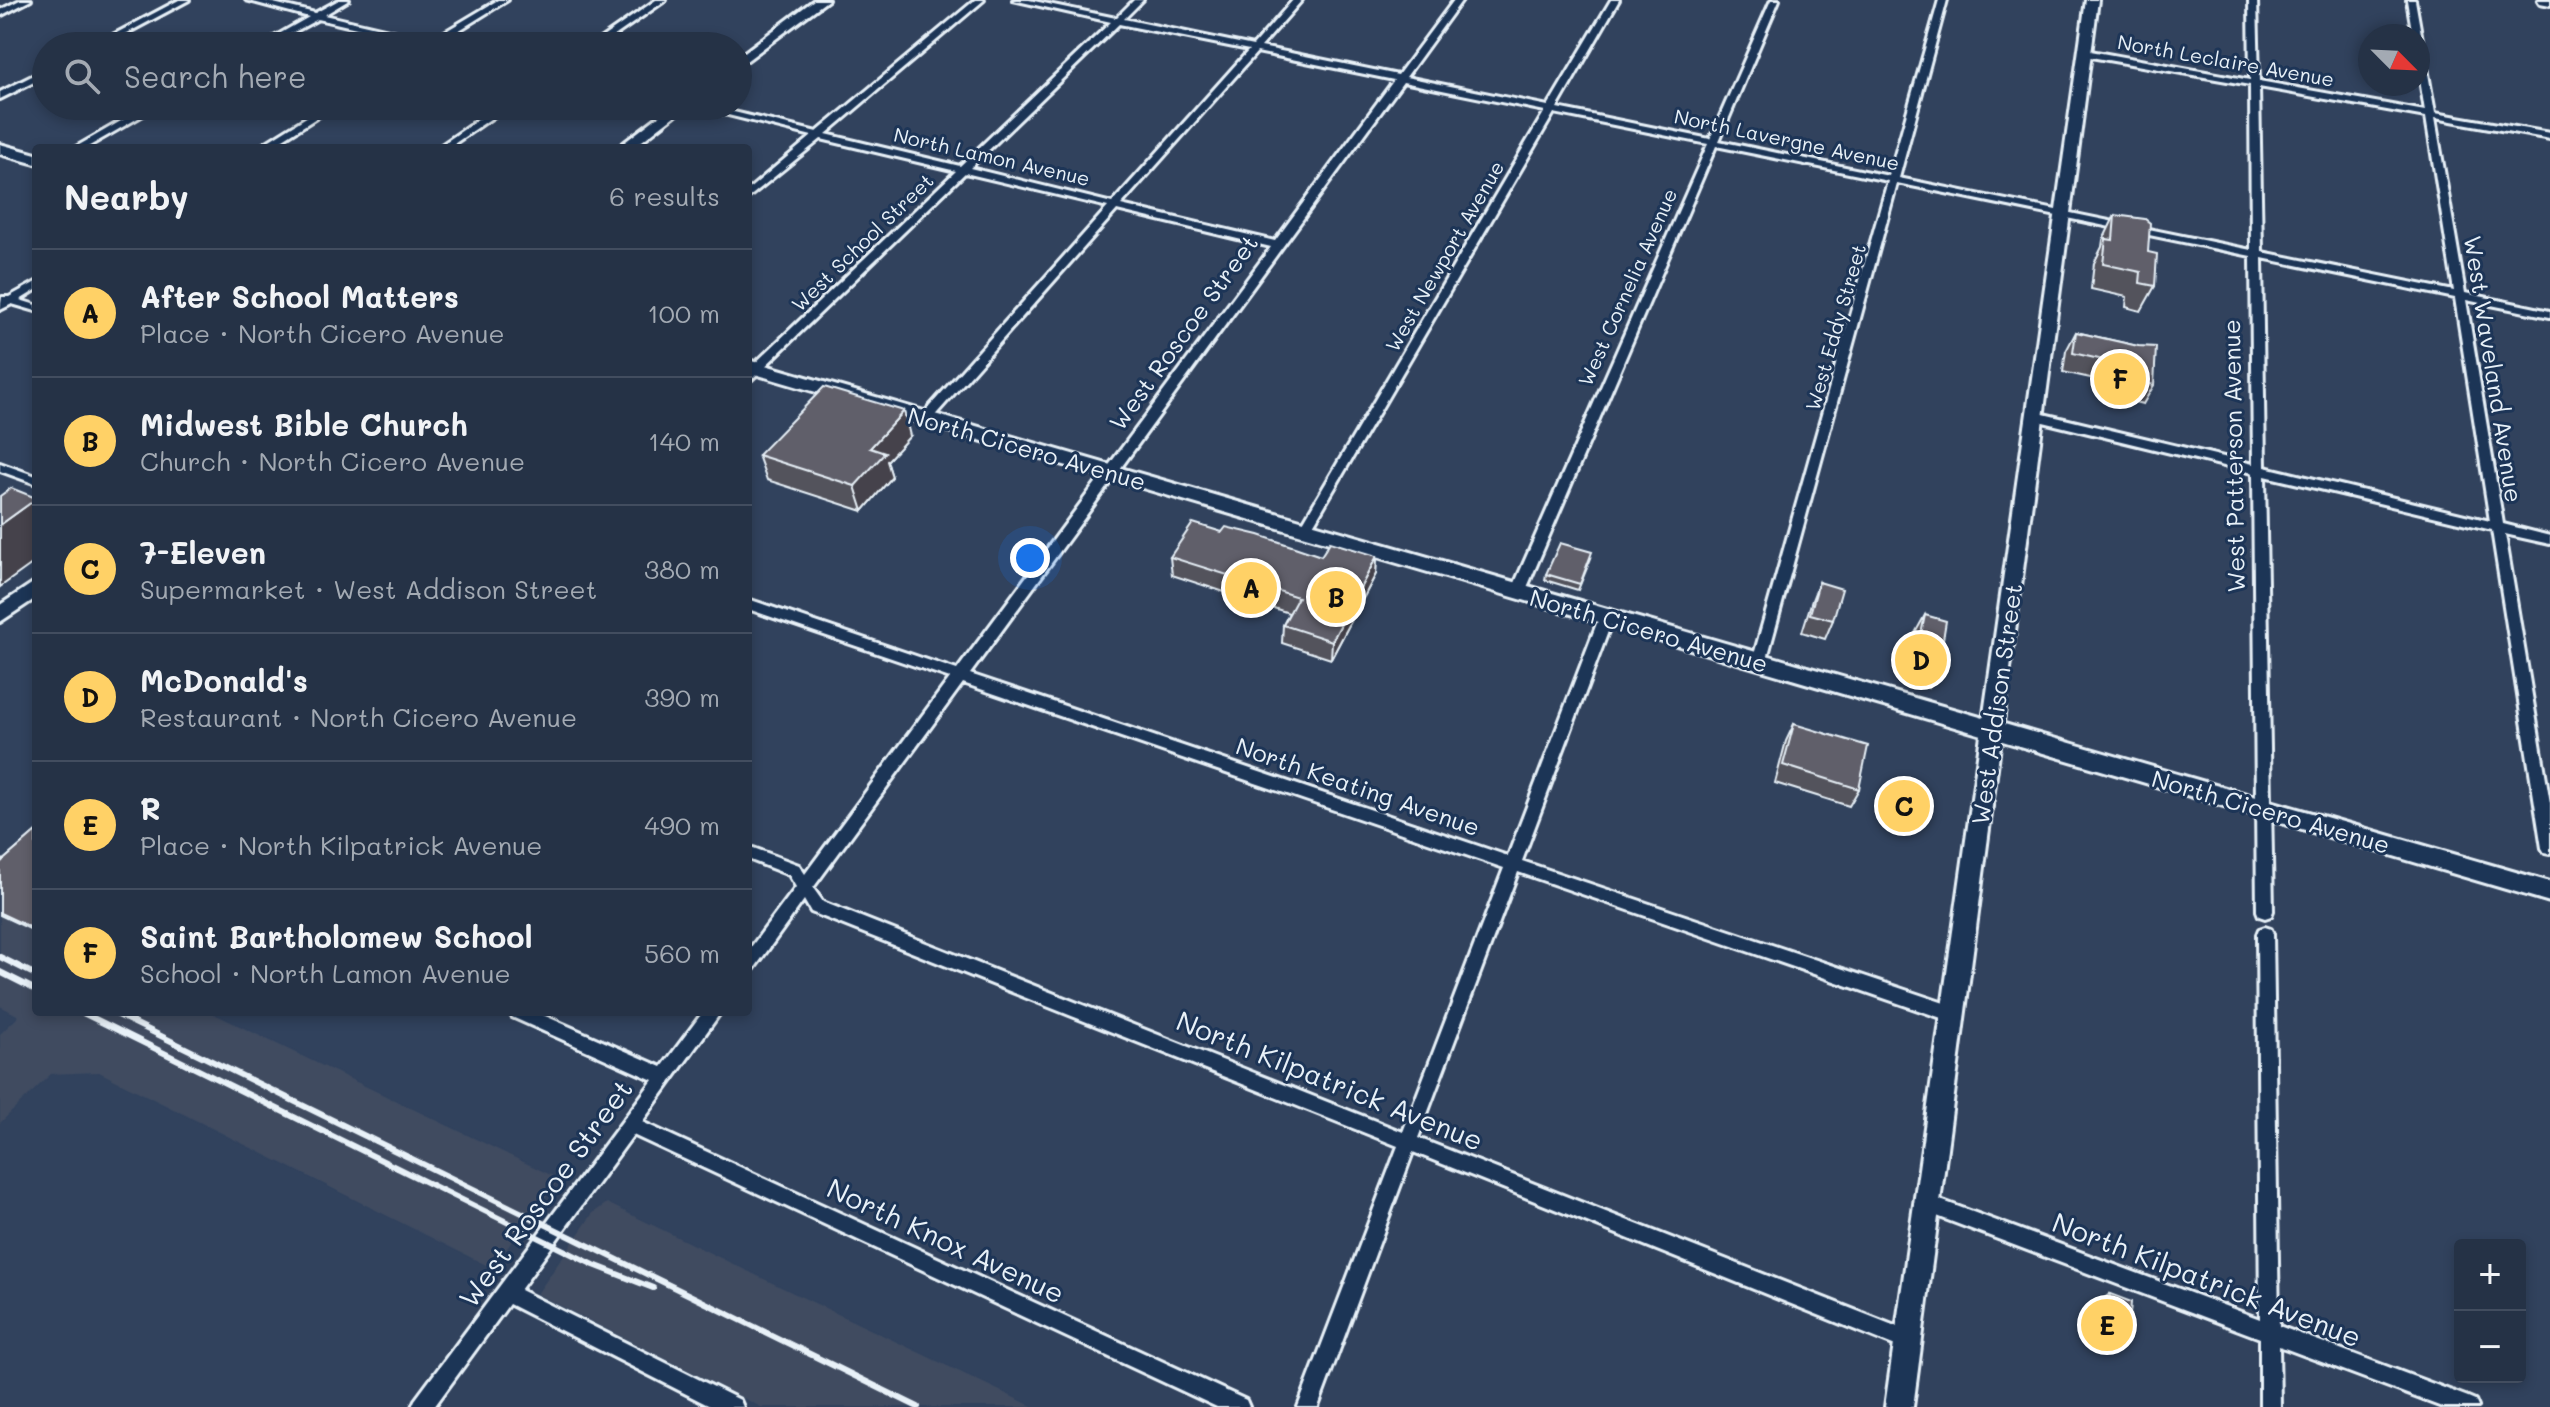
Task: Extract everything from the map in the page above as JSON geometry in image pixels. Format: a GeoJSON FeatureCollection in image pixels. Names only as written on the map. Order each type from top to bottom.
{"type":"FeatureCollection","features":[{"type":"Feature","properties":{"kind":"main road"},"geometry":{"type":"LineString","coordinates":[[0,149],[32,158]]}},
{"type":"Feature","properties":{"kind":"main road","name":"North Cicero Avenue"},"geometry":{"type":"LineString","coordinates":[[752,370],[926,418],[2550,892]]}},
{"type":"Feature","properties":{"kind":"street"},"geometry":{"type":"LineString","coordinates":[[0,13],[27,0]]}},
{"type":"Feature","properties":{"kind":"street"},"geometry":{"type":"LineString","coordinates":[[123,32],[185,0]]}},
{"type":"Feature","properties":{"kind":"street"},"geometry":{"type":"LineString","coordinates":[[250,0],[379,32]]}},
{"type":"Feature","properties":{"kind":"street"},"geometry":{"type":"LineString","coordinates":[[287,32],[345,0]]}},
{"type":"Feature","properties":{"kind":"street"},"geometry":{"type":"LineString","coordinates":[[451,32],[504,0]]}},
{"type":"Feature","properties":{"kind":"street"},"geometry":{"type":"LineString","coordinates":[[615,32],[662,0]]}},
{"type":"Feature","properties":{"kind":"street"},"geometry":{"type":"LineString","coordinates":[[752,52],[822,0]]}},
{"type":"Feature","properties":{"kind":"street"},"geometry":{"type":"LineString","coordinates":[[752,192],[980,0]]}},
{"type":"Feature","properties":{"kind":"street","name":"North Lavergne Avenue"},"geometry":{"type":"LineString","coordinates":[[1017,0],[2550,314]]}},
{"type":"Feature","properties":{"kind":"street","name":"West School Street"},"geometry":{"type":"LineString","coordinates":[[752,369],[1139,0]]}},
{"type":"Feature","properties":{"kind":"street"},"geometry":{"type":"LineString","coordinates":[[926,418],[1298,0]]}},
{"type":"Feature","properties":{"kind":"street","name":"West Roscoe Street"},"geometry":{"type":"LineString","coordinates":[[752,959],[1458,0]]}},
{"type":"Feature","properties":{"kind":"street","name":"West Newport Avenue"},"geometry":{"type":"LineString","coordinates":[[1305,529],[1615,0]]}},
{"type":"Feature","properties":{"kind":"street","name":"West Cornelia Avenue"},"geometry":{"type":"LineString","coordinates":[[1518,592],[1775,0]]}},
{"type":"Feature","properties":{"kind":"street","name":"West Eddy Street"},"geometry":{"type":"LineString","coordinates":[[1759,662],[1896,180],[1943,0]]}},
{"type":"Feature","properties":{"kind":"street","name":"West Addison Street"},"geometry":{"type":"LineString","coordinates":[[1899,1407],[2092,0]]}},
{"type":"Feature","properties":{"kind":"street","name":"West Patterson Avenue"},"geometry":{"type":"LineString","coordinates":[[2253,0],[2265,911]]}},
{"type":"Feature","properties":{"kind":"street","name":"West Waveland Avenue"},"geometry":{"type":"LineString","coordinates":[[2411,0],[2415,24]]}},
{"type":"Feature","properties":{"kind":"street","name":"North Leclaire Avenue"},"geometry":{"type":"LineString","coordinates":[[2085,53],[2550,136]]}},
{"type":"Feature","properties":{"kind":"street"},"geometry":{"type":"LineString","coordinates":[[0,96],[32,79]]}},
{"type":"Feature","properties":{"kind":"street","name":"West Waveland Avenue"},"geometry":{"type":"LineString","coordinates":[[2427,96],[2550,848]]}},
{"type":"Feature","properties":{"kind":"street","name":"North Lamon Avenue"},"geometry":{"type":"LineString","coordinates":[[752,119],[1277,245]]}},
{"type":"Feature","properties":{"kind":"street"},"geometry":{"type":"LineString","coordinates":[[86,144],[129,120]]}},
{"type":"Feature","properties":{"kind":"street"},"geometry":{"type":"LineString","coordinates":[[268,144],[307,120]]}},
{"type":"Feature","properties":{"kind":"street"},"geometry":{"type":"LineString","coordinates":[[448,144],[483,120]]}},
{"type":"Feature","properties":{"kind":"street"},"geometry":{"type":"LineString","coordinates":[[629,144],[661,120]]}},
{"type":"Feature","properties":{"kind":"street"},"geometry":{"type":"LineString","coordinates":[[0,307],[6,299],[32,287]]}},
{"type":"Feature","properties":{"kind":"street"},"geometry":{"type":"LineString","coordinates":[[6,299],[32,307]]}},
{"type":"Feature","properties":{"kind":"street"},"geometry":{"type":"LineString","coordinates":[[2035,416],[2550,540]]}},
{"type":"Feature","properties":{"kind":"street"},"geometry":{"type":"LineString","coordinates":[[0,467],[32,479]]}},
{"type":"Feature","properties":{"kind":"street"},"geometry":{"type":"LineString","coordinates":[[0,615],[32,591]]}},
{"type":"Feature","properties":{"kind":"street","name":"North Keating Avenue"},"geometry":{"type":"LineString","coordinates":[[752,605],[1953,1014]]}},
{"type":"Feature","properties":{"kind":"street"},"geometry":{"type":"LineString","coordinates":[[1308,1407],[1606,618]]}},
{"type":"Feature","properties":{"kind":"street","name":"North Kilpatrick Avenue"},"geometry":{"type":"LineString","coordinates":[[752,854],[794,870],[817,907],[1908,1341]]}},
{"type":"Feature","properties":{"kind":"street"},"geometry":{"type":"LineString","coordinates":[[2265,934],[2270,1407]]}},
{"type":"Feature","properties":{"kind":"street"},"geometry":{"type":"LineString","coordinates":[[527,1016],[665,1077]]}},
{"type":"Feature","properties":{"kind":"street","name":"West Roscoe Street"},"geometry":{"type":"LineString","coordinates":[[422,1407],[710,1016]]}},
{"type":"Feature","properties":{"kind":"street","name":"North Knox Avenue"},"geometry":{"type":"LineString","coordinates":[[630,1125],[1239,1407]]}},
{"type":"Feature","properties":{"kind":"street","name":"North Kilpatrick Avenue"},"geometry":{"type":"LineString","coordinates":[[1927,1204],[2468,1407]]}},
{"type":"Feature","properties":{"kind":"street"},"geometry":{"type":"LineString","coordinates":[[506,1293],[733,1407]]}},
{"type":"Feature","properties":{"kind":"shaded area"},"geometry":{"type":"Polygon","coordinates":[[[0,915],[32,930],[32,1016],[218,1016],[559,1179],[492,1268],[99,1072],[51,1074],[0,1123],[0,1034],[19,1016],[0,1006],[0,915]]]}},
{"type":"Feature","properties":{"kind":"shaded area"},"geometry":{"type":"Polygon","coordinates":[[[607,1203],[1034,1407],[761,1407],[537,1294],[593,1213],[607,1203]]]}},
{"type":"Feature","properties":{"kind":"building"},"geometry":{"type":"Polygon","coordinates":[[[2115,215],[2145,219],[2150,223],[2148,252],[2157,254],[2155,286],[2140,283],[2141,272],[2103,264],[2106,239],[2113,240],[2115,215]]]}},
{"type":"Feature","properties":{"kind":"building"},"geometry":{"type":"Polygon","coordinates":[[[2076,332],[2156,347],[2154,385],[2137,381],[2138,368],[2073,353],[2076,332]]]}},
{"type":"Feature","properties":{"kind":"building"},"geometry":{"type":"Polygon","coordinates":[[[824,387],[904,411],[870,448],[885,453],[855,486],[758,455],[824,387]]]}},
{"type":"Feature","properties":{"kind":"building"},"geometry":{"type":"Polygon","coordinates":[[[11,488],[32,496],[32,502],[0,525],[0,496],[11,488]]]}},
{"type":"Feature","properties":{"kind":"building"},"geometry":{"type":"Polygon","coordinates":[[[1193,523],[1222,532],[1226,527],[1259,535],[1321,556],[1330,542],[1377,556],[1332,641],[1283,625],[1298,597],[1170,557],[1193,523]]]}},
{"type":"Feature","properties":{"kind":"building"},"geometry":{"type":"Polygon","coordinates":[[[1560,543],[1592,552],[1580,584],[1546,574],[1560,543]]]}},
{"type":"Feature","properties":{"kind":"building"},"geometry":{"type":"Polygon","coordinates":[[[1819,582],[1842,589],[1833,620],[1810,614],[1819,582]]]}},
{"type":"Feature","properties":{"kind":"building"},"geometry":{"type":"Polygon","coordinates":[[[1925,615],[1946,621],[1938,670],[1915,663],[1925,615]]]}},
{"type":"Feature","properties":{"kind":"building"},"geometry":{"type":"Polygon","coordinates":[[[1794,724],[1868,746],[1859,789],[1783,765],[1794,724]]]}},
{"type":"Feature","properties":{"kind":"building"},"geometry":{"type":"Polygon","coordinates":[[[32,835],[32,928],[0,913],[0,863],[32,835]]]}},
{"type":"Feature","properties":{"kind":"building"},"geometry":{"type":"Polygon","coordinates":[[[2110,1294],[2131,1302],[2128,1342],[2106,1333],[2110,1294]]]}},
{"type":"Feature","properties":{"kind":"railway"},"geometry":{"type":"LineString","coordinates":[[0,957],[32,973]]}},
{"type":"Feature","properties":{"kind":"railway"},"geometry":{"type":"LineString","coordinates":[[0,972],[32,988]]}},
{"type":"Feature","properties":{"kind":"railway"},"geometry":{"type":"LineString","coordinates":[[89,1016],[594,1265],[653,1288]]}},
{"type":"Feature","properties":{"kind":"railway"},"geometry":{"type":"LineString","coordinates":[[120,1016],[918,1407]]}},
{"type":"Feature","properties":{"kind":"place","name":"Saint Bartholomew School"},"geometry":{"type":"Point","coordinates":[2120,379]}},
{"type":"Feature","properties":{"kind":"place","name":"After School Matters"},"geometry":{"type":"Point","coordinates":[1251,588]}},
{"type":"Feature","properties":{"kind":"place","name":"Midwest Bible Church"},"geometry":{"type":"Point","coordinates":[1336,597]}},
{"type":"Feature","properties":{"kind":"place","name":"McDonald's"},"geometry":{"type":"Point","coordinates":[1921,660]}},
{"type":"Feature","properties":{"kind":"place","name":"7-Eleven"},"geometry":{"type":"Point","coordinates":[1904,806]}},
{"type":"Feature","properties":{"kind":"place","name":"R"},"geometry":{"type":"Point","coordinates":[2107,1325]}}]}
